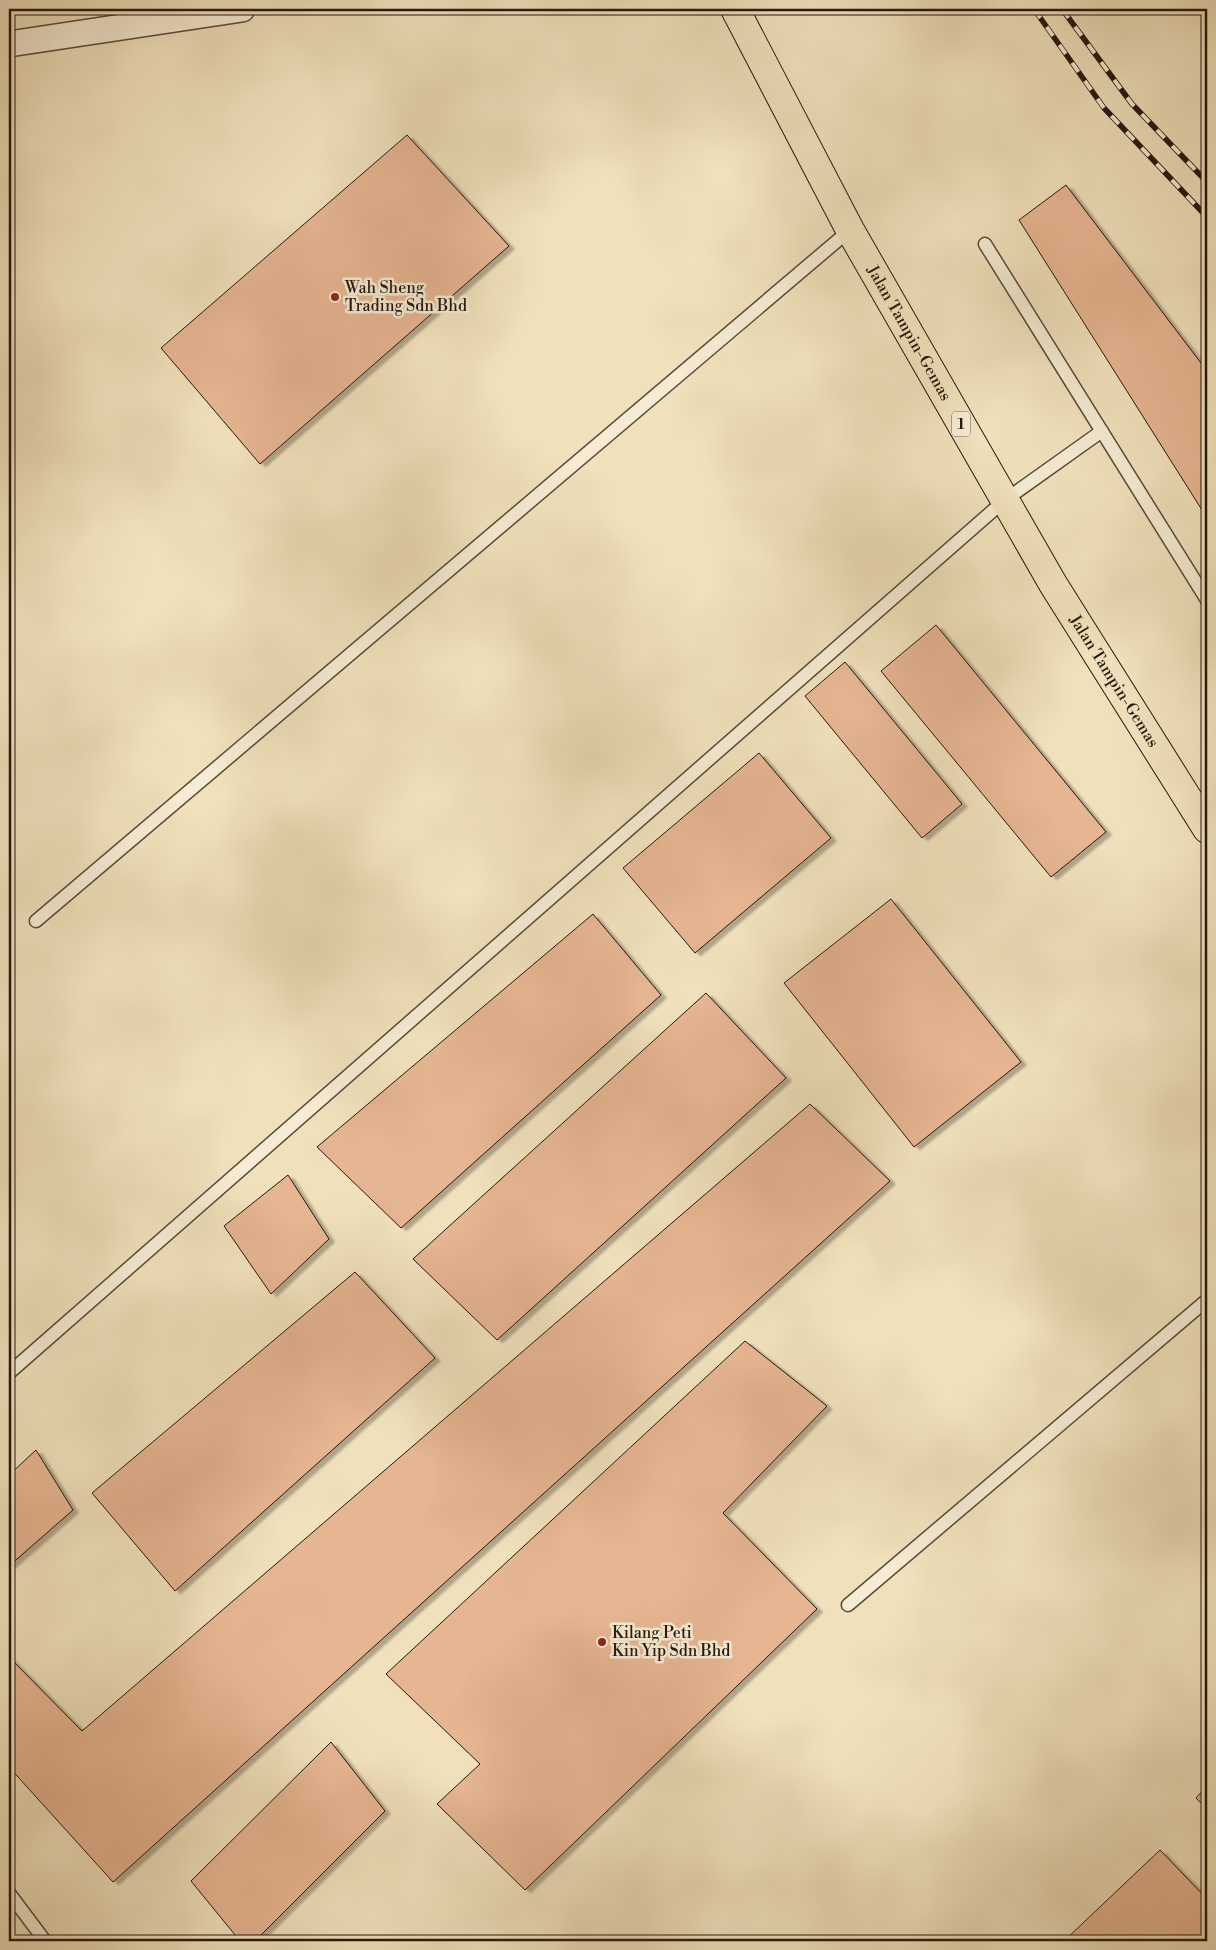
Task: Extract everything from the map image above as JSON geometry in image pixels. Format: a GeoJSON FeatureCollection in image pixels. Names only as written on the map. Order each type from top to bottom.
{"type":"FeatureCollection","features":[{"type":"Feature","properties":{"kind":"highway","name":"Jalan Tampin-Gemas"},"geometry":{"type":"LineString","coordinates":[[735,9],[850,230],[1053,584],[1207,829]]}},
{"type":"Feature","properties":{"kind":"street"},"geometry":{"type":"LineString","coordinates":[[9,44],[242,9]]}},
{"type":"Feature","properties":{"kind":"lane"},"geometry":{"type":"LineString","coordinates":[[36,921],[850,230]]}},
{"type":"Feature","properties":{"kind":"lane"},"geometry":{"type":"LineString","coordinates":[[985,244],[1207,600]]}},
{"type":"Feature","properties":{"kind":"lane"},"geometry":{"type":"LineString","coordinates":[[9,1373],[1005,500],[1102,431]]}},
{"type":"Feature","properties":{"kind":"lane"},"geometry":{"type":"LineString","coordinates":[[848,1605],[1207,1300]]}},
{"type":"Feature","properties":{"kind":"lane"},"geometry":{"type":"LineString","coordinates":[[9,1892],[45,1941]]}},
{"type":"Feature","properties":{"kind":"building","name":"Wah Sheng Trading Sdn Bhd"},"geometry":{"type":"Polygon","coordinates":[[[407,135],[509,246],[260,464],[161,348],[407,135]]]}},
{"type":"Feature","properties":{"kind":"building"},"geometry":{"type":"Polygon","coordinates":[[[1066,185],[1207,371],[1207,518],[1019,220],[1066,185]]]}},
{"type":"Feature","properties":{"kind":"building"},"geometry":{"type":"Polygon","coordinates":[[[936,625],[1106,832],[1051,877],[881,671],[936,625]]]}},
{"type":"Feature","properties":{"kind":"building"},"geometry":{"type":"Polygon","coordinates":[[[845,662],[962,804],[922,838],[805,696],[845,662]]]}},
{"type":"Feature","properties":{"kind":"building"},"geometry":{"type":"Polygon","coordinates":[[[759,753],[831,838],[695,953],[623,868],[759,753]]]}},
{"type":"Feature","properties":{"kind":"building"},"geometry":{"type":"Polygon","coordinates":[[[891,899],[1021,1062],[914,1147],[784,983],[891,899]]]}},
{"type":"Feature","properties":{"kind":"building"},"geometry":{"type":"Polygon","coordinates":[[[593,914],[661,995],[401,1228],[317,1147],[593,914]]]}},
{"type":"Feature","properties":{"kind":"building"},"geometry":{"type":"Polygon","coordinates":[[[706,993],[786,1078],[497,1340],[413,1259],[706,993]]]}},
{"type":"Feature","properties":{"kind":"building"},"geometry":{"type":"Polygon","coordinates":[[[810,1104],[890,1181],[113,1882],[9,1767],[9,1657],[82,1731],[810,1104]]]}},
{"type":"Feature","properties":{"kind":"building"},"geometry":{"type":"Polygon","coordinates":[[[288,1175],[329,1239],[271,1294],[224,1226],[288,1175]]]}},
{"type":"Feature","properties":{"kind":"building"},"geometry":{"type":"Polygon","coordinates":[[[355,1272],[435,1358],[175,1591],[92,1493],[355,1272]]]}},
{"type":"Feature","properties":{"kind":"building","name":"Kilang Peti Kin Yip Sdn Bhd"},"geometry":{"type":"Polygon","coordinates":[[[745,1341],[827,1406],[723,1513],[817,1609],[525,1890],[437,1804],[480,1764],[386,1674],[745,1341]]]}},
{"type":"Feature","properties":{"kind":"building"},"geometry":{"type":"Polygon","coordinates":[[[36,1450],[73,1510],[9,1566],[9,1475],[36,1450]]]}},
{"type":"Feature","properties":{"kind":"building"},"geometry":{"type":"Polygon","coordinates":[[[331,1742],[385,1811],[255,1941],[240,1941],[191,1881],[331,1742]]]}},
{"type":"Feature","properties":{"kind":"building"},"geometry":{"type":"Polygon","coordinates":[[[1207,1786],[1207,1809],[1196,1798],[1207,1786]]]}},
{"type":"Feature","properties":{"kind":"building"},"geometry":{"type":"Polygon","coordinates":[[[1160,1850],[1207,1899],[1207,1941],[1064,1941],[1160,1850]]]}},
{"type":"Feature","properties":{"kind":"railway"},"geometry":{"type":"LineString","coordinates":[[1034,9],[1104,108],[1207,217]]}},
{"type":"Feature","properties":{"kind":"railway"},"geometry":{"type":"LineString","coordinates":[[1062,9],[1132,104],[1207,182]]}},
{"type":"Feature","properties":{"kind":"place","name":"Wah Sheng Trading Sdn Bhd"},"geometry":{"type":"Point","coordinates":[335,297]}},
{"type":"Feature","properties":{"kind":"place","name":"Kilang Peti Kin Yip Sdn Bhd"},"geometry":{"type":"Point","coordinates":[602,1642]}}]}
